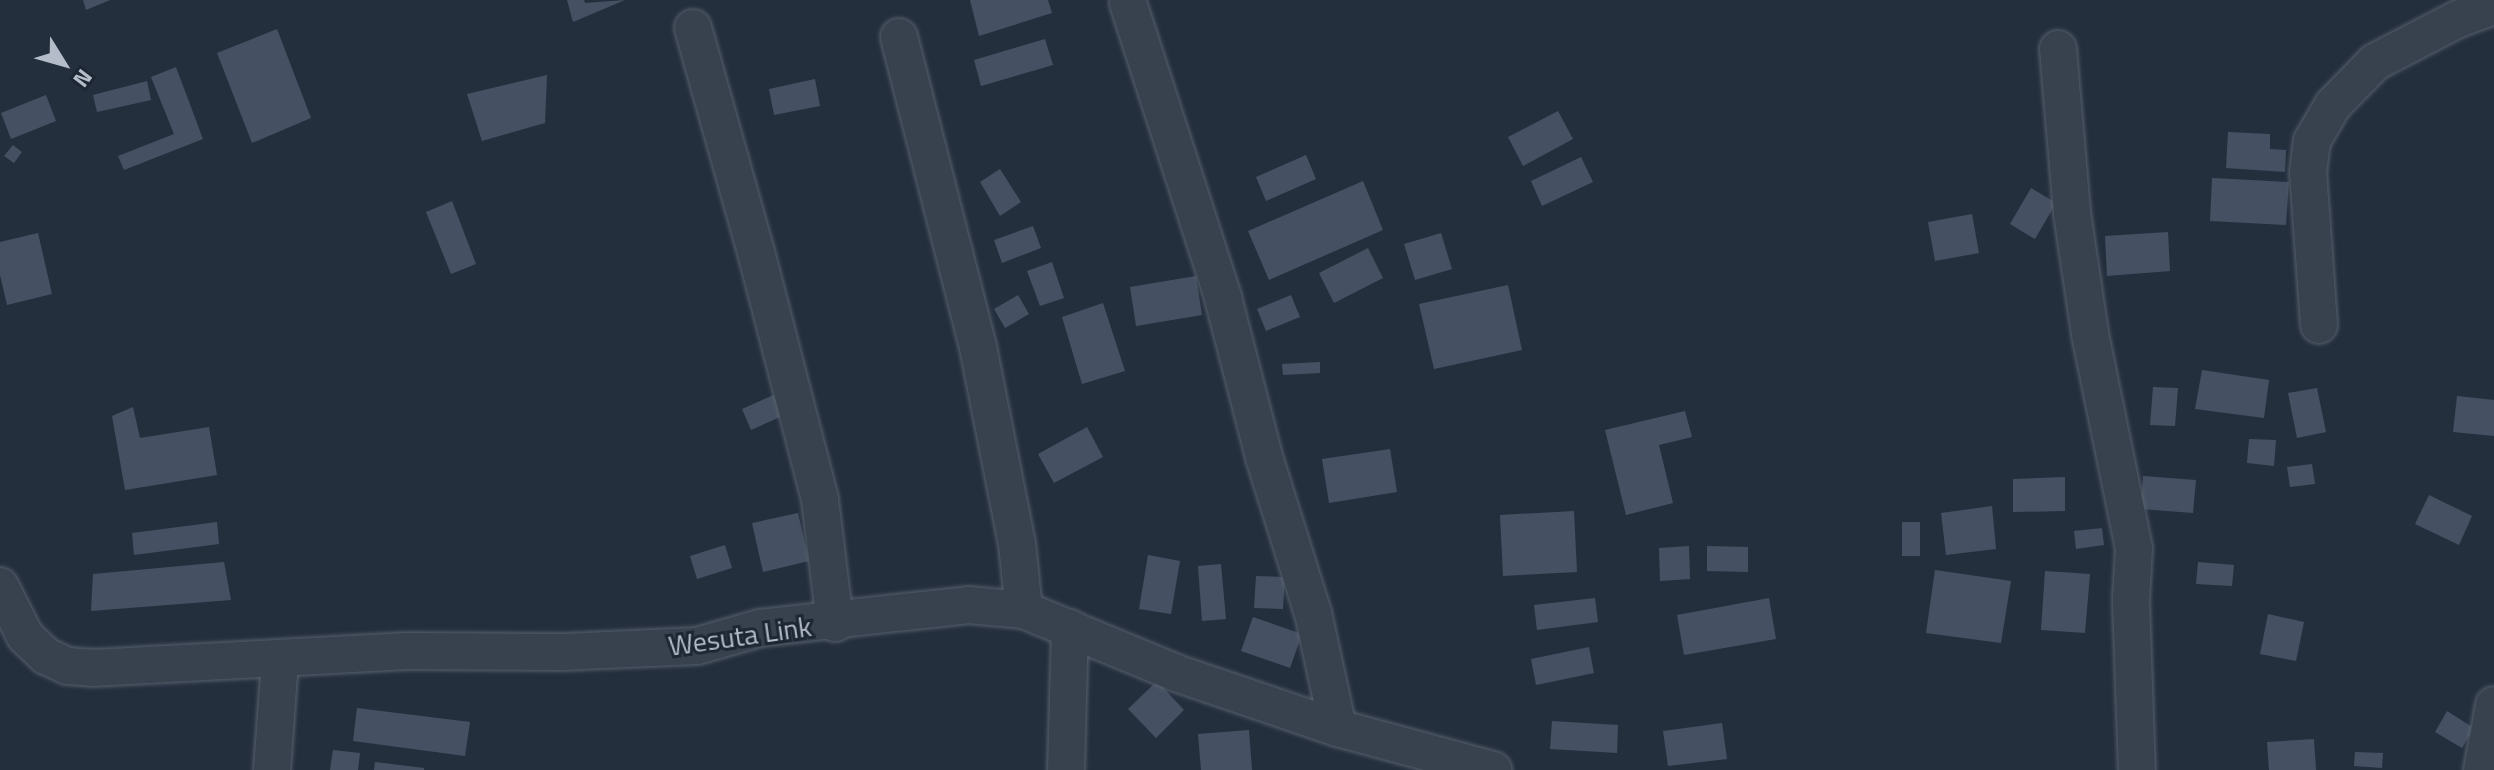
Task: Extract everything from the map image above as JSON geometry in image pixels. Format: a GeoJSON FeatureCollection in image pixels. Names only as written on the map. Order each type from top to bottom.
{"type":"FeatureCollection","features":[{"type":"Feature","properties":{"kind":"street"},"geometry":{"type":"LineString","coordinates":[[1128,3],[1223,298],[1264,457],[1313,613],[1338,728]]}},
{"type":"Feature","properties":{"kind":"street"},"geometry":{"type":"LineString","coordinates":[[2319,325],[2308,173],[2312,141],[2333,105],[2375,62],[2458,19],[2494,6]]}},
{"type":"Feature","properties":{"kind":"street"},"geometry":{"type":"LineString","coordinates":[[693,28],[756,252],[820,500],[835,623]]}},
{"type":"Feature","properties":{"kind":"street"},"geometry":{"type":"LineString","coordinates":[[899,37],[978,347],[1017,544],[1024,610]]}},
{"type":"Feature","properties":{"kind":"street"},"geometry":{"type":"LineString","coordinates":[[2058,49],[2072,213],[2090,334],[2134,548],[2131,600],[2137,770]]}},
{"type":"Feature","properties":{"kind":"street","name":"Wesuta Link"},"geometry":{"type":"LineString","coordinates":[[0,586],[25,636],[46,656],[67,666],[280,660],[408,651],[563,652],[697,646],[760,628],[835,623],[969,605],[1024,610],[1176,673],[1432,763],[1493,770]]}},
{"type":"Feature","properties":{"kind":"street"},"geometry":{"type":"LineString","coordinates":[[1066,770],[1070,628]]}},
{"type":"Feature","properties":{"kind":"street"},"geometry":{"type":"LineString","coordinates":[[272,770],[280,660]]}},
{"type":"Feature","properties":{"kind":"street"},"geometry":{"type":"LineString","coordinates":[[2482,770],[2494,705]]}},
{"type":"Feature","properties":{"kind":"building"},"geometry":{"type":"Polygon","coordinates":[[[83,0],[110,0],[86,10],[83,0]]]}},
{"type":"Feature","properties":{"kind":"building"},"geometry":{"type":"Polygon","coordinates":[[[567,0],[584,0],[585,3],[625,0],[573,22],[567,0]]]}},
{"type":"Feature","properties":{"kind":"building"},"geometry":{"type":"Polygon","coordinates":[[[970,0],[1048,0],[1052,13],[979,36],[970,0]]]}},
{"type":"Feature","properties":{"kind":"building"},"geometry":{"type":"Polygon","coordinates":[[[277,29],[311,118],[252,143],[217,53],[277,29]]]}},
{"type":"Feature","properties":{"kind":"building"},"geometry":{"type":"Polygon","coordinates":[[[1045,39],[1053,65],[981,86],[974,60],[1045,39]]]}},
{"type":"Feature","properties":{"kind":"building"},"geometry":{"type":"Polygon","coordinates":[[[176,67],[203,139],[124,170],[118,156],[174,134],[151,77],[176,67]]]}},
{"type":"Feature","properties":{"kind":"building"},"geometry":{"type":"Polygon","coordinates":[[[547,75],[545,123],[482,141],[467,94],[547,75]]]}},
{"type":"Feature","properties":{"kind":"building"},"geometry":{"type":"Polygon","coordinates":[[[815,79],[820,106],[774,115],[769,89],[815,79]]]}},
{"type":"Feature","properties":{"kind":"building"},"geometry":{"type":"Polygon","coordinates":[[[147,81],[151,100],[97,112],[93,95],[147,81]]]}},
{"type":"Feature","properties":{"kind":"building"},"geometry":{"type":"Polygon","coordinates":[[[46,95],[56,121],[11,139],[1,113],[46,95]]]}},
{"type":"Feature","properties":{"kind":"building"},"geometry":{"type":"Polygon","coordinates":[[[1558,111],[1573,139],[1523,166],[1508,137],[1558,111]]]}},
{"type":"Feature","properties":{"kind":"building"},"geometry":{"type":"Polygon","coordinates":[[[2228,132],[2270,134],[2270,149],[2286,150],[2285,172],[2226,168],[2228,132]]]}},
{"type":"Feature","properties":{"kind":"building"},"geometry":{"type":"Polygon","coordinates":[[[13,145],[22,152],[14,163],[4,156],[13,145]]]}},
{"type":"Feature","properties":{"kind":"building"},"geometry":{"type":"Polygon","coordinates":[[[1306,155],[1316,179],[1266,201],[1256,177],[1306,155]]]}},
{"type":"Feature","properties":{"kind":"building"},"geometry":{"type":"Polygon","coordinates":[[[1581,157],[1593,182],[1542,206],[1531,181],[1581,157]]]}},
{"type":"Feature","properties":{"kind":"building"},"geometry":{"type":"Polygon","coordinates":[[[1000,169],[1021,202],[1000,216],[980,182],[1000,169]]]}},
{"type":"Feature","properties":{"kind":"building"},"geometry":{"type":"Polygon","coordinates":[[[2212,178],[2289,182],[2286,225],[2210,221],[2212,178]]]}},
{"type":"Feature","properties":{"kind":"building"},"geometry":{"type":"Polygon","coordinates":[[[1363,181],[1383,230],[1269,280],[1248,231],[1363,181]]]}},
{"type":"Feature","properties":{"kind":"building"},"geometry":{"type":"Polygon","coordinates":[[[2031,188],[2056,203],[2035,239],[2010,224],[2031,188]]]}},
{"type":"Feature","properties":{"kind":"building"},"geometry":{"type":"Polygon","coordinates":[[[452,201],[476,264],[451,274],[426,212],[452,201]]]}},
{"type":"Feature","properties":{"kind":"building"},"geometry":{"type":"Polygon","coordinates":[[[1972,214],[1979,253],[1935,261],[1928,222],[1972,214]]]}},
{"type":"Feature","properties":{"kind":"building"},"geometry":{"type":"Polygon","coordinates":[[[1033,226],[1041,248],[1002,263],[994,240],[1033,226]]]}},
{"type":"Feature","properties":{"kind":"building"},"geometry":{"type":"Polygon","coordinates":[[[2168,232],[2170,271],[2107,276],[2105,236],[2168,232]]]}},
{"type":"Feature","properties":{"kind":"building"},"geometry":{"type":"Polygon","coordinates":[[[38,233],[52,294],[7,305],[0,275],[0,242],[38,233]]]}},
{"type":"Feature","properties":{"kind":"building"},"geometry":{"type":"Polygon","coordinates":[[[1441,233],[1452,269],[1415,280],[1404,244],[1441,233]]]}},
{"type":"Feature","properties":{"kind":"building"},"geometry":{"type":"Polygon","coordinates":[[[1368,248],[1383,278],[1334,303],[1319,273],[1368,248]]]}},
{"type":"Feature","properties":{"kind":"building"},"geometry":{"type":"Polygon","coordinates":[[[1052,262],[1064,298],[1040,306],[1027,271],[1052,262]]]}},
{"type":"Feature","properties":{"kind":"building"},"geometry":{"type":"Polygon","coordinates":[[[1196,276],[1202,315],[1136,326],[1130,287],[1196,276]]]}},
{"type":"Feature","properties":{"kind":"building"},"geometry":{"type":"Polygon","coordinates":[[[1508,285],[1522,350],[1434,369],[1419,304],[1508,285]]]}},
{"type":"Feature","properties":{"kind":"building"},"geometry":{"type":"Polygon","coordinates":[[[1018,295],[1029,314],[1005,328],[994,309],[1018,295]]]}},
{"type":"Feature","properties":{"kind":"building"},"geometry":{"type":"Polygon","coordinates":[[[1291,295],[1300,317],[1266,331],[1257,309],[1291,295]]]}},
{"type":"Feature","properties":{"kind":"building"},"geometry":{"type":"Polygon","coordinates":[[[1103,303],[1125,371],[1082,384],[1062,317],[1103,303]]]}},
{"type":"Feature","properties":{"kind":"building"},"geometry":{"type":"Polygon","coordinates":[[[1320,362],[1320,373],[1283,375],[1282,364],[1320,362]]]}},
{"type":"Feature","properties":{"kind":"building"},"geometry":{"type":"Polygon","coordinates":[[[2202,370],[2269,380],[2264,418],[2195,409],[2202,370]]]}},
{"type":"Feature","properties":{"kind":"building"},"geometry":{"type":"Polygon","coordinates":[[[2153,387],[2178,388],[2175,426],[2150,425],[2153,387]]]}},
{"type":"Feature","properties":{"kind":"building"},"geometry":{"type":"Polygon","coordinates":[[[2317,388],[2326,432],[2297,438],[2288,393],[2317,388]]]}},
{"type":"Feature","properties":{"kind":"building"},"geometry":{"type":"Polygon","coordinates":[[[778,393],[787,414],[751,430],[742,409],[778,393]]]}},
{"type":"Feature","properties":{"kind":"building"},"geometry":{"type":"Polygon","coordinates":[[[2457,396],[2494,400],[2494,436],[2453,432],[2457,396]]]}},
{"type":"Feature","properties":{"kind":"building"},"geometry":{"type":"Polygon","coordinates":[[[133,407],[140,438],[209,427],[217,475],[125,490],[112,416],[133,407]]]}},
{"type":"Feature","properties":{"kind":"building"},"geometry":{"type":"Polygon","coordinates":[[[1685,411],[1692,437],[1659,445],[1673,503],[1626,515],[1605,430],[1685,411]]]}},
{"type":"Feature","properties":{"kind":"building"},"geometry":{"type":"Polygon","coordinates":[[[1087,427],[1103,457],[1054,483],[1038,454],[1087,427]]]}},
{"type":"Feature","properties":{"kind":"building"},"geometry":{"type":"Polygon","coordinates":[[[2249,439],[2276,440],[2274,466],[2247,463],[2249,439]]]}},
{"type":"Feature","properties":{"kind":"building"},"geometry":{"type":"Polygon","coordinates":[[[1390,449],[1397,492],[1329,503],[1322,459],[1390,449]]]}},
{"type":"Feature","properties":{"kind":"building"},"geometry":{"type":"Polygon","coordinates":[[[2312,464],[2315,484],[2290,487],[2287,467],[2312,464]]]}},
{"type":"Feature","properties":{"kind":"building"},"geometry":{"type":"Polygon","coordinates":[[[2143,476],[2196,480],[2193,513],[2141,509],[2143,476]]]}},
{"type":"Feature","properties":{"kind":"building"},"geometry":{"type":"Polygon","coordinates":[[[2065,477],[2065,511],[2013,512],[2013,479],[2065,477]]]}},
{"type":"Feature","properties":{"kind":"building"},"geometry":{"type":"Polygon","coordinates":[[[2429,495],[2472,516],[2459,545],[2415,524],[2429,495]]]}},
{"type":"Feature","properties":{"kind":"building"},"geometry":{"type":"Polygon","coordinates":[[[1992,506],[1996,549],[1946,555],[1941,513],[1992,506]]]}},
{"type":"Feature","properties":{"kind":"building"},"geometry":{"type":"Polygon","coordinates":[[[1574,511],[1577,572],[1503,576],[1500,515],[1574,511]]]}},
{"type":"Feature","properties":{"kind":"building"},"geometry":{"type":"Polygon","coordinates":[[[798,513],[809,561],[763,572],[752,523],[798,513]]]}},
{"type":"Feature","properties":{"kind":"building"},"geometry":{"type":"Polygon","coordinates":[[[217,522],[219,544],[134,555],[132,533],[217,522]]]}},
{"type":"Feature","properties":{"kind":"building"},"geometry":{"type":"Polygon","coordinates":[[[1902,522],[1920,522],[1920,556],[1902,556],[1902,522]]]}},
{"type":"Feature","properties":{"kind":"building"},"geometry":{"type":"Polygon","coordinates":[[[2102,528],[2104,545],[2076,549],[2074,531],[2102,528]]]}},
{"type":"Feature","properties":{"kind":"building"},"geometry":{"type":"Polygon","coordinates":[[[725,545],[732,568],[697,579],[690,556],[725,545]]]}},
{"type":"Feature","properties":{"kind":"building"},"geometry":{"type":"Polygon","coordinates":[[[1689,546],[1690,579],[1660,581],[1659,548],[1689,546]]]}},
{"type":"Feature","properties":{"kind":"building"},"geometry":{"type":"Polygon","coordinates":[[[1707,546],[1748,547],[1748,572],[1707,571],[1707,546]]]}},
{"type":"Feature","properties":{"kind":"building"},"geometry":{"type":"Polygon","coordinates":[[[1148,555],[1180,561],[1171,614],[1139,609],[1148,555]]]}},
{"type":"Feature","properties":{"kind":"building"},"geometry":{"type":"Polygon","coordinates":[[[224,562],[231,600],[91,611],[93,574],[224,562]]]}},
{"type":"Feature","properties":{"kind":"building"},"geometry":{"type":"Polygon","coordinates":[[[2198,562],[2234,565],[2232,586],[2196,584],[2198,562]]]}},
{"type":"Feature","properties":{"kind":"building"},"geometry":{"type":"Polygon","coordinates":[[[1221,564],[1226,619],[1202,621],[1198,566],[1221,564]]]}},
{"type":"Feature","properties":{"kind":"building"},"geometry":{"type":"Polygon","coordinates":[[[1935,570],[2011,581],[2001,643],[1926,633],[1935,570]]]}},
{"type":"Feature","properties":{"kind":"building"},"geometry":{"type":"Polygon","coordinates":[[[2045,571],[2090,574],[2085,633],[2041,630],[2045,571]]]}},
{"type":"Feature","properties":{"kind":"building"},"geometry":{"type":"Polygon","coordinates":[[[1256,576],[1285,577],[1283,609],[1254,608],[1256,576]]]}},
{"type":"Feature","properties":{"kind":"building"},"geometry":{"type":"Polygon","coordinates":[[[1595,598],[1598,622],[1537,630],[1534,605],[1595,598]]]}},
{"type":"Feature","properties":{"kind":"building"},"geometry":{"type":"Polygon","coordinates":[[[1769,598],[1776,639],[1684,655],[1677,615],[1769,598]]]}},
{"type":"Feature","properties":{"kind":"building"},"geometry":{"type":"Polygon","coordinates":[[[2268,614],[2304,622],[2296,661],[2260,654],[2268,614]]]}},
{"type":"Feature","properties":{"kind":"building"},"geometry":{"type":"Polygon","coordinates":[[[1253,617],[1302,634],[1290,668],[1241,651],[1253,617]]]}},
{"type":"Feature","properties":{"kind":"building"},"geometry":{"type":"Polygon","coordinates":[[[1589,647],[1594,673],[1536,685],[1531,659],[1589,647]]]}},
{"type":"Feature","properties":{"kind":"building"},"geometry":{"type":"Polygon","coordinates":[[[1157,681],[1184,710],[1156,738],[1128,709],[1157,681]]]}},
{"type":"Feature","properties":{"kind":"building"},"geometry":{"type":"Polygon","coordinates":[[[357,708],[470,722],[465,756],[353,741],[357,708]]]}},
{"type":"Feature","properties":{"kind":"building"},"geometry":{"type":"Polygon","coordinates":[[[2447,711],[2474,728],[2462,748],[2435,732],[2447,711]]]}},
{"type":"Feature","properties":{"kind":"building"},"geometry":{"type":"Polygon","coordinates":[[[1552,721],[1618,725],[1617,753],[1550,749],[1552,721]]]}},
{"type":"Feature","properties":{"kind":"building"},"geometry":{"type":"Polygon","coordinates":[[[1722,723],[1727,759],[1668,766],[1663,731],[1722,723]]]}},
{"type":"Feature","properties":{"kind":"building"},"geometry":{"type":"Polygon","coordinates":[[[1249,730],[1252,770],[1201,770],[1198,734],[1249,730]]]}},
{"type":"Feature","properties":{"kind":"building"},"geometry":{"type":"Polygon","coordinates":[[[2314,739],[2316,770],[2269,770],[2267,742],[2314,739]]]}},
{"type":"Feature","properties":{"kind":"building"},"geometry":{"type":"Polygon","coordinates":[[[333,750],[360,753],[358,770],[330,770],[333,750]]]}},
{"type":"Feature","properties":{"kind":"building"},"geometry":{"type":"Polygon","coordinates":[[[2355,752],[2383,753],[2382,768],[2354,766],[2355,752]]]}},
{"type":"Feature","properties":{"kind":"building"},"geometry":{"type":"Polygon","coordinates":[[[375,762],[424,768],[424,770],[374,770],[375,762]]]}}]}
